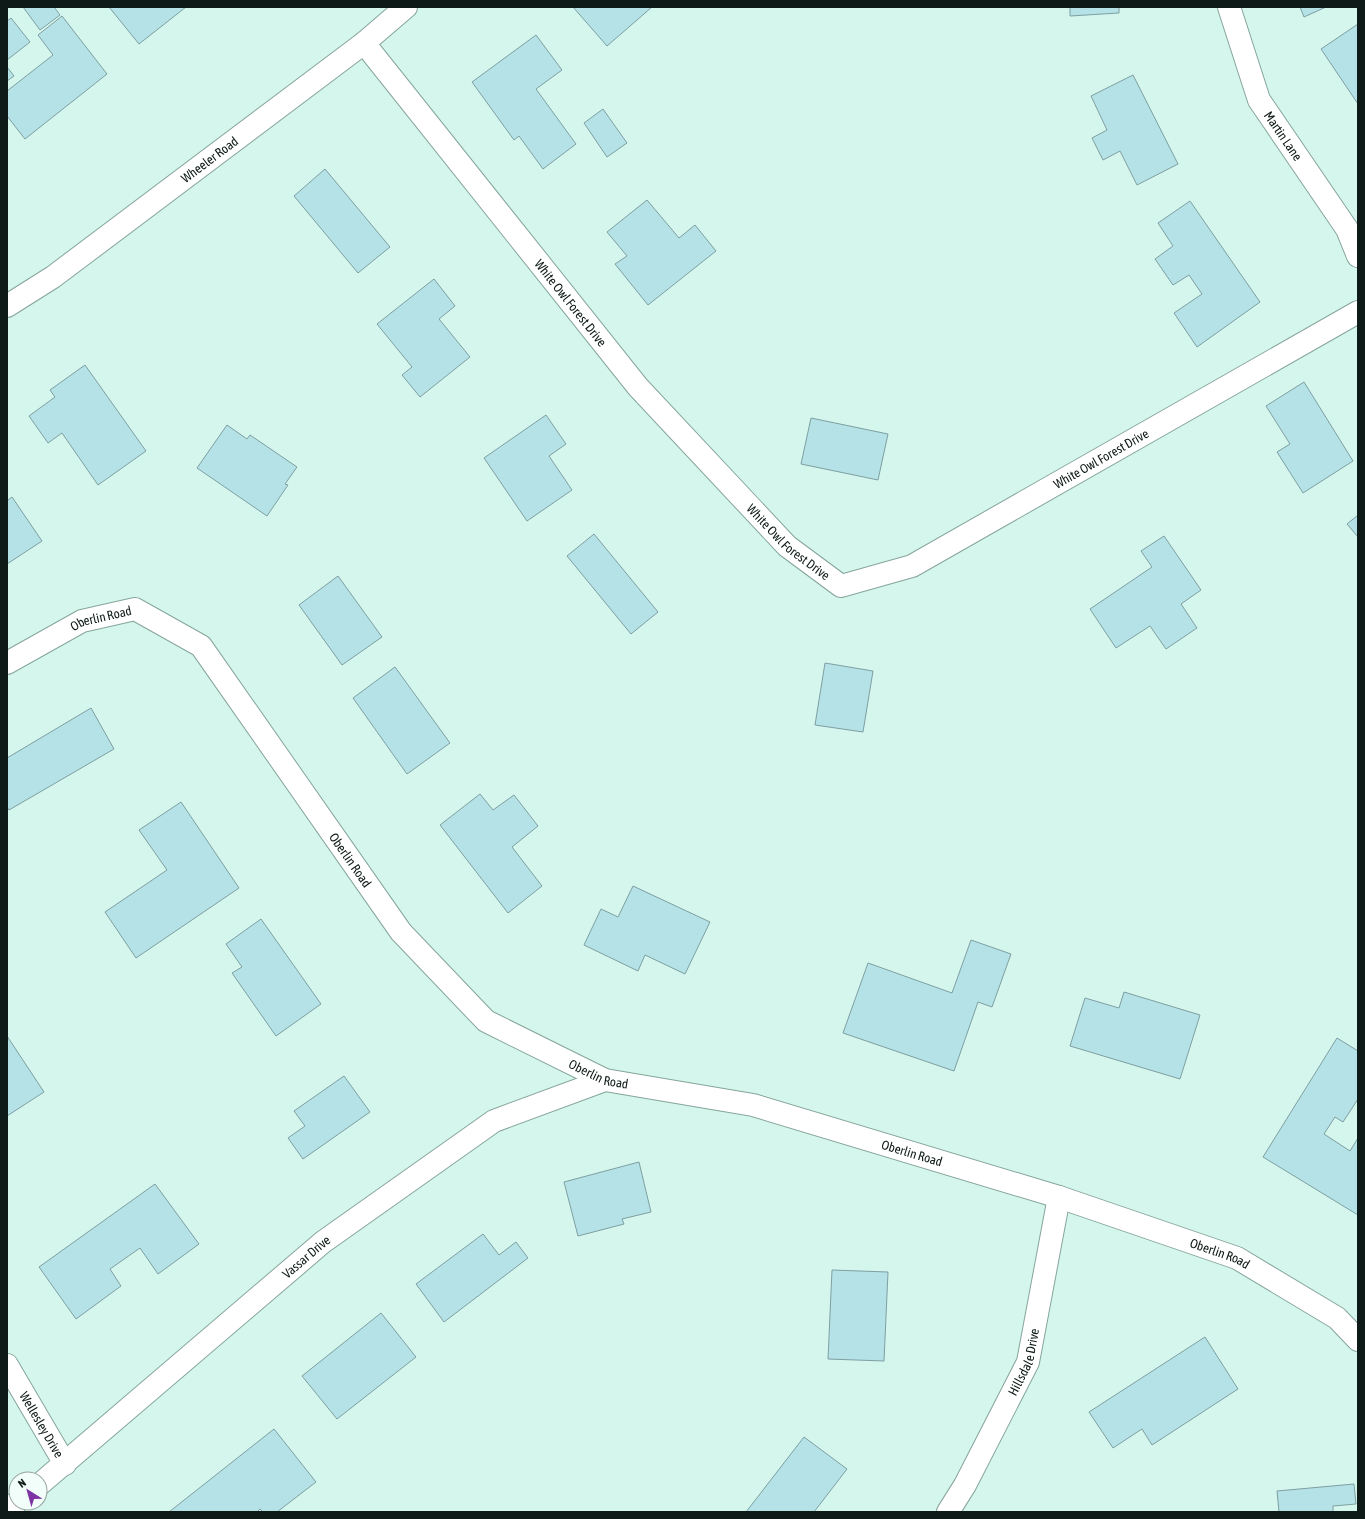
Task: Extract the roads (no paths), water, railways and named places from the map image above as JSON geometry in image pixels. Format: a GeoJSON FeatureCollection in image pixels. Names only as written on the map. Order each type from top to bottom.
{"type":"FeatureCollection","features":[{"type":"Feature","properties":{"kind":"street","name":"Wheeler Road"},"geometry":{"type":"LineString","coordinates":[[7,306],[53,277],[364,42],[406,7]]}},
{"type":"Feature","properties":{"kind":"street","name":"Martin Lane"},"geometry":{"type":"LineString","coordinates":[[1229,7],[1259,100],[1352,226],[1358,256]]}},
{"type":"Feature","properties":{"kind":"street","name":"White Owl Forest Drive"},"geometry":{"type":"LineString","coordinates":[[364,42],[638,387],[787,546],[841,586],[912,566],[1358,312]]}},
{"type":"Feature","properties":{"kind":"street","name":"Oberlin Road"},"geometry":{"type":"LineString","coordinates":[[7,663],[82,621],[136,609],[201,646],[401,932],[486,1021],[605,1080],[754,1105],[1059,1197],[1237,1258],[1337,1318],[1358,1340]]}},
{"type":"Feature","properties":{"kind":"street","name":"Vassar Drive"},"geometry":{"type":"LineString","coordinates":[[48,1478],[329,1237],[494,1120],[605,1080]]}},
{"type":"Feature","properties":{"kind":"street","name":"Hillsdale Drive"},"geometry":{"type":"LineString","coordinates":[[948,1512],[966,1485],[1028,1362],[1059,1197]]}},
{"type":"Feature","properties":{"kind":"street","name":"Wellesley Drive"},"geometry":{"type":"LineString","coordinates":[[7,1365],[65,1464]]}}]}
